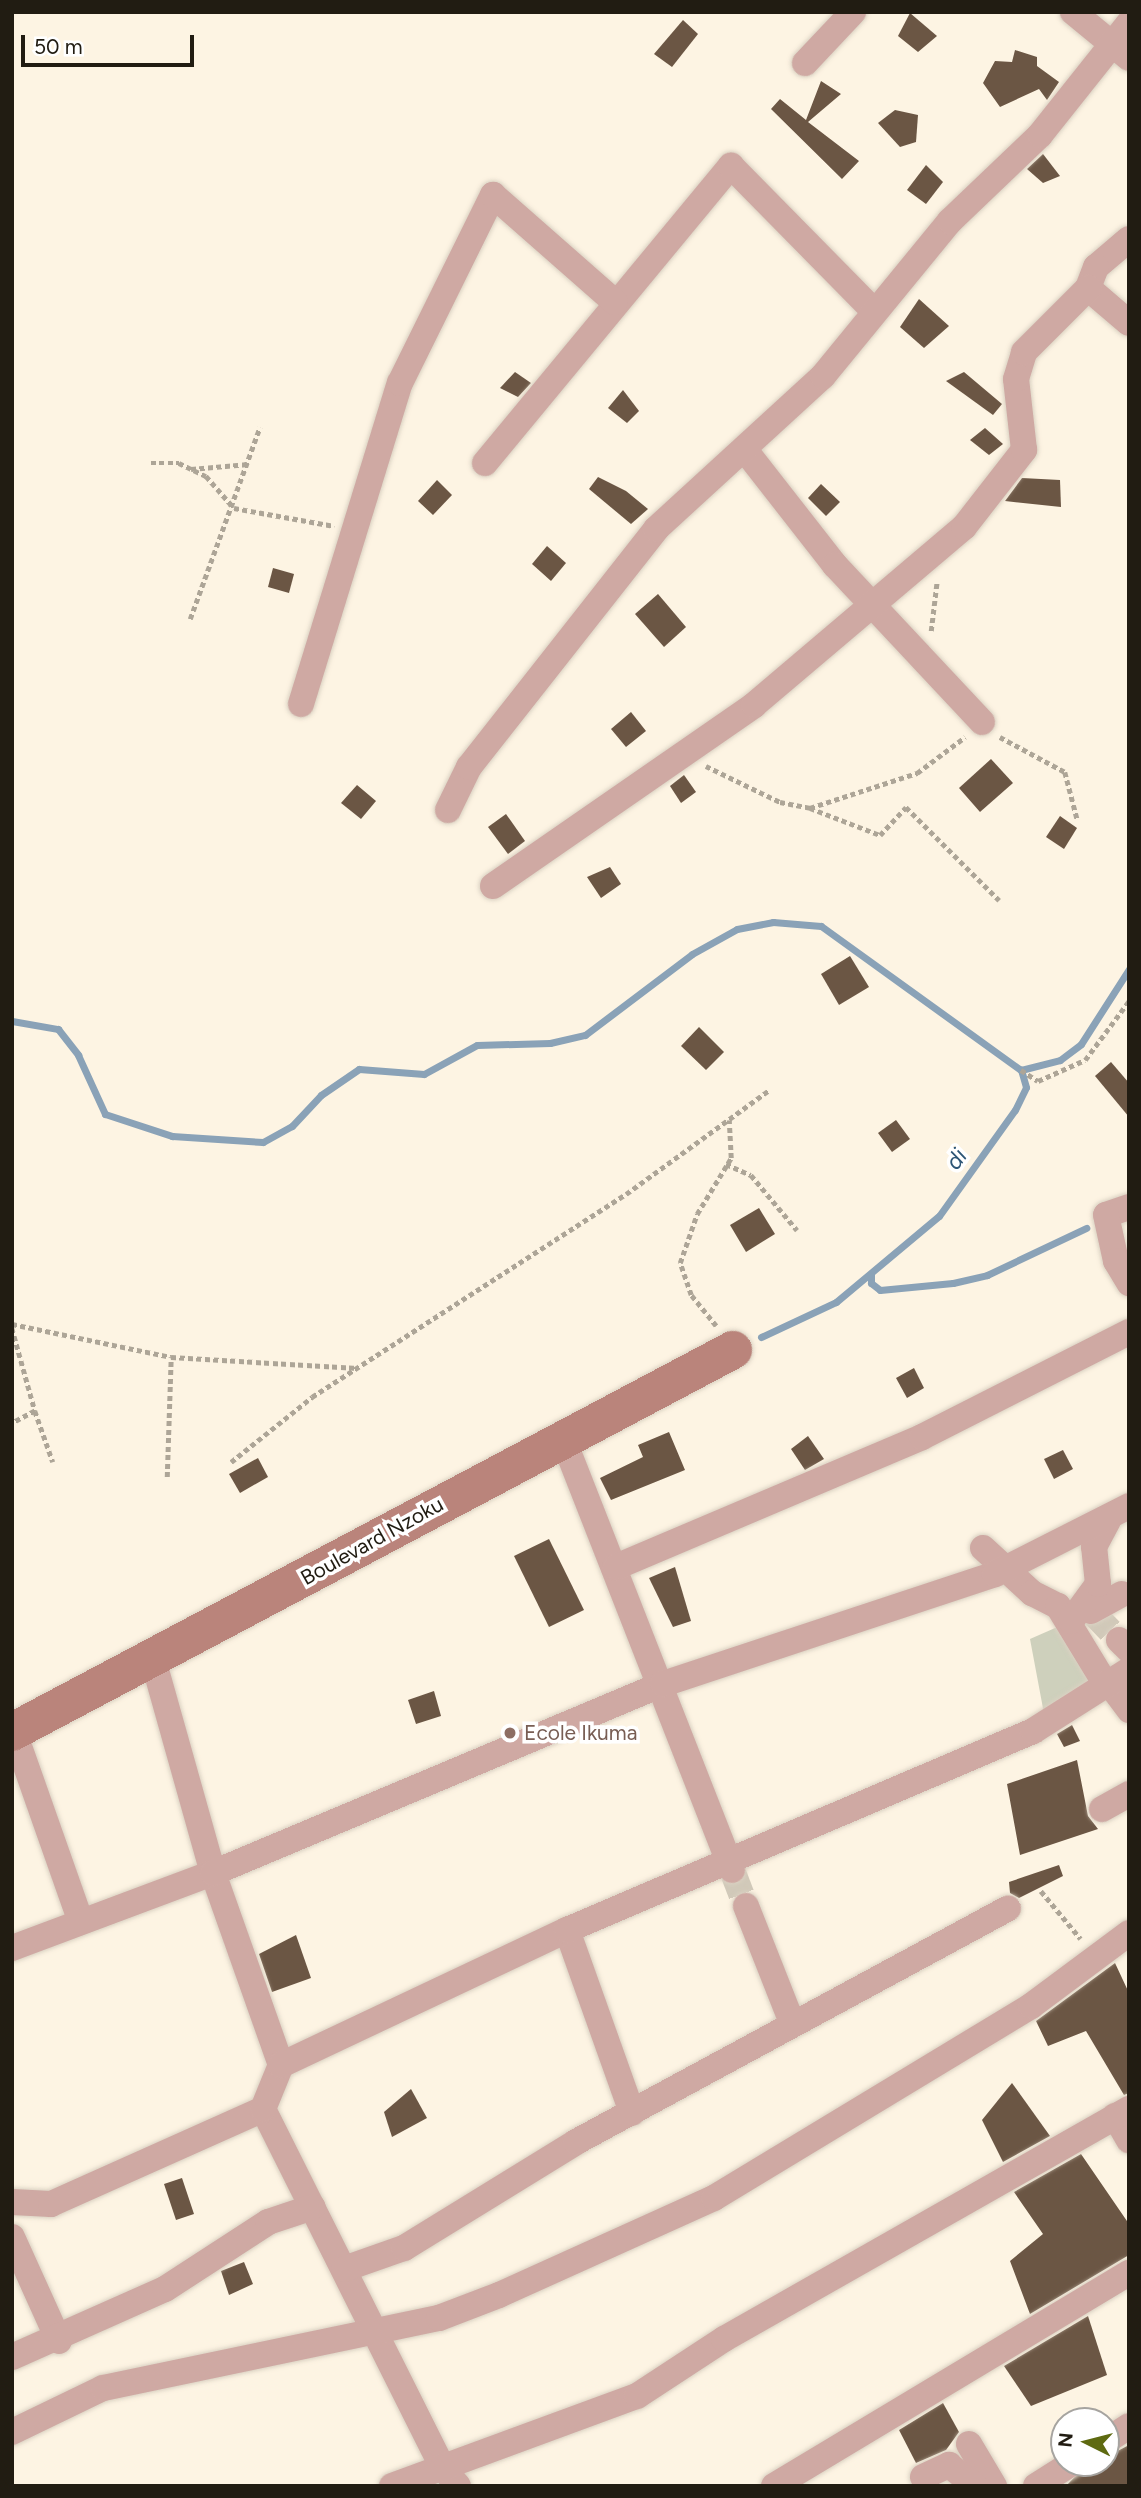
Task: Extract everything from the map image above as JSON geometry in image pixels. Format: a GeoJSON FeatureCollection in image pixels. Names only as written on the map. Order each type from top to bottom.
{"type":"FeatureCollection","features":[{"type":"Feature","properties":{"kind":"street"},"geometry":{"type":"LineString","coordinates":[[805,63],[853,12]]}},
{"type":"Feature","properties":{"kind":"street"},"geometry":{"type":"LineString","coordinates":[[1073,12],[1119,50]]}},
{"type":"Feature","properties":{"kind":"street"},"geometry":{"type":"LineString","coordinates":[[448,810],[469,767],[656,529],[823,376],[950,221],[1040,135],[1119,50],[1129,23]]}},
{"type":"Feature","properties":{"kind":"street"},"geometry":{"type":"LineString","coordinates":[[485,463],[615,302],[731,166],[874,311]]}},
{"type":"Feature","properties":{"kind":"street"},"geometry":{"type":"LineString","coordinates":[[302,704],[400,383],[493,195],[615,302]]}},
{"type":"Feature","properties":{"kind":"street"},"geometry":{"type":"LineString","coordinates":[[493,886],[684,754],[873,606],[952,537],[1024,450],[1016,379],[1024,352],[1088,288],[1096,267],[1129,239]]}},
{"type":"Feature","properties":{"kind":"street"},"geometry":{"type":"LineString","coordinates":[[1088,288],[1129,323]]}},
{"type":"Feature","properties":{"kind":"street"},"geometry":{"type":"LineString","coordinates":[[745,450],[873,606],[982,722]]}},
{"type":"Feature","properties":{"kind":"street"},"geometry":{"type":"LineString","coordinates":[[1129,1207],[1106,1215],[1116,1261],[1129,1283]]}},
{"type":"Feature","properties":{"kind":"street"},"geometry":{"type":"LineString","coordinates":[[617,1567],[922,1437],[1129,1332]]}},
{"type":"Feature","properties":{"kind":"street","name":"Boulevard Nzoku"},"geometry":{"type":"LineString","coordinates":[[13,1732],[154,1662],[562,1436],[733,1350]]}},
{"type":"Feature","properties":{"kind":"street"},"geometry":{"type":"LineString","coordinates":[[562,1436],[663,1684],[730,1865]]}},
{"type":"Feature","properties":{"kind":"street"},"geometry":{"type":"LineString","coordinates":[[12,1948],[80,1919],[213,1873],[663,1684],[1005,1569],[1118,1513]]}},
{"type":"Feature","properties":{"kind":"street"},"geometry":{"type":"LineString","coordinates":[[1118,1513],[1094,1547],[1098,1584],[1085,1612],[1129,1710]]}},
{"type":"Feature","properties":{"kind":"street"},"geometry":{"type":"LineString","coordinates":[[983,1548],[1032,1593]]}},
{"type":"Feature","properties":{"kind":"street"},"geometry":{"type":"LineString","coordinates":[[957,1587],[1032,1593],[1085,1612],[1122,1594]]}},
{"type":"Feature","properties":{"kind":"street"},"geometry":{"type":"LineString","coordinates":[[12,2202],[51,2204],[263,2109],[281,2065],[213,1873],[154,1662]]}},
{"type":"Feature","properties":{"kind":"street"},"geometry":{"type":"LineString","coordinates":[[281,2065],[568,1930],[730,1865],[1033,1731],[1115,1679]]}},
{"type":"Feature","properties":{"kind":"street"},"geometry":{"type":"LineString","coordinates":[[13,1732],[80,1919]]}},
{"type":"Feature","properties":{"kind":"street"},"geometry":{"type":"LineString","coordinates":[[1102,1809],[1129,1794]]}},
{"type":"Feature","properties":{"kind":"street"},"geometry":{"type":"LineString","coordinates":[[746,1906],[792,2023]]}},
{"type":"Feature","properties":{"kind":"street"},"geometry":{"type":"LineString","coordinates":[[344,2269],[404,2248],[632,2113],[792,2023],[1008,1908]]}},
{"type":"Feature","properties":{"kind":"street"},"geometry":{"type":"LineString","coordinates":[[568,1930],[632,2113]]}},
{"type":"Feature","properties":{"kind":"street"},"geometry":{"type":"LineString","coordinates":[[12,2432],[103,2388],[439,2318],[499,2295],[714,2198],[1031,2006],[1128,1934]]}},
{"type":"Feature","properties":{"kind":"street"},"geometry":{"type":"LineString","coordinates":[[263,2109],[451,2477]]}},
{"type":"Feature","properties":{"kind":"street"},"geometry":{"type":"LineString","coordinates":[[392,2486],[451,2477],[637,2396],[724,2339],[1122,2112],[1129,2140]]}},
{"type":"Feature","properties":{"kind":"street"},"geometry":{"type":"LineString","coordinates":[[12,2357],[60,2341],[172,2286],[268,2222],[313,2207]]}},
{"type":"Feature","properties":{"kind":"street"},"geometry":{"type":"LineString","coordinates":[[12,2237],[60,2341]]}},
{"type":"Feature","properties":{"kind":"street"},"geometry":{"type":"LineString","coordinates":[[774,2486],[1129,2273]]}},
{"type":"Feature","properties":{"kind":"street"},"geometry":{"type":"LineString","coordinates":[[969,2444],[995,2486]]}},
{"type":"Feature","properties":{"kind":"street"},"geometry":{"type":"LineString","coordinates":[[923,2477],[949,2465],[975,2486]]}},
{"type":"Feature","properties":{"kind":"path"},"geometry":{"type":"LineString","coordinates":[[190,619],[234,508],[260,427]]}},
{"type":"Feature","properties":{"kind":"path"},"geometry":{"type":"LineString","coordinates":[[151,463],[190,469],[249,464]]}},
{"type":"Feature","properties":{"kind":"path"},"geometry":{"type":"LineString","coordinates":[[190,469],[234,508],[356,528]]}},
{"type":"Feature","properties":{"kind":"path"},"geometry":{"type":"LineString","coordinates":[[929,666],[940,567],[952,537]]}},
{"type":"Feature","properties":{"kind":"path"},"geometry":{"type":"LineString","coordinates":[[810,808],[917,773],[982,722],[1065,772],[1077,818]]}},
{"type":"Feature","properties":{"kind":"path"},"geometry":{"type":"LineString","coordinates":[[684,754],[755,792],[810,808],[880,835],[906,807],[999,900]]}},
{"type":"Feature","properties":{"kind":"path"},"geometry":{"type":"LineString","coordinates":[[1021,1070],[1038,1081],[1085,1060],[1129,1001]]}},
{"type":"Feature","properties":{"kind":"path"},"geometry":{"type":"LineString","coordinates":[[231,1462],[359,1368],[769,1090]]}},
{"type":"Feature","properties":{"kind":"path"},"geometry":{"type":"LineString","coordinates":[[729,1119],[726,1164],[697,1214],[680,1263],[691,1295],[733,1350]]}},
{"type":"Feature","properties":{"kind":"path"},"geometry":{"type":"LineString","coordinates":[[726,1164],[751,1175],[797,1230]]}},
{"type":"Feature","properties":{"kind":"path"},"geometry":{"type":"LineString","coordinates":[[54,1462],[35,1411],[12,1326],[171,1357],[359,1368]]}},
{"type":"Feature","properties":{"kind":"path"},"geometry":{"type":"LineString","coordinates":[[167,1477],[171,1357]]}},
{"type":"Feature","properties":{"kind":"path"},"geometry":{"type":"LineString","coordinates":[[12,1423],[35,1411]]}},
{"type":"Feature","properties":{"kind":"path"},"geometry":{"type":"LineString","coordinates":[[1041,1891],[1095,1956]]}},
{"type":"Feature","properties":{"kind":"green space"},"geometry":{"type":"Polygon","coordinates":[[[1071,1621],[1106,1685],[1045,1719],[1030,1639],[1071,1621]]]}},
{"type":"Feature","properties":{"kind":"building"},"geometry":{"type":"Polygon","coordinates":[[[910,13],[937,36],[918,52],[898,36],[910,13]]]}},
{"type":"Feature","properties":{"kind":"building"},"geometry":{"type":"Polygon","coordinates":[[[683,20],[698,34],[672,67],[654,54],[683,20]]]}},
{"type":"Feature","properties":{"kind":"building"},"geometry":{"type":"Polygon","coordinates":[[[1015,50],[1037,57],[1037,66],[1059,82],[1047,100],[1039,89],[1000,107],[983,83],[995,61],[1012,62],[1015,50]]]}},
{"type":"Feature","properties":{"kind":"building"},"geometry":{"type":"Polygon","coordinates":[[[821,81],[841,94],[808,122],[859,161],[842,179],[771,109],[780,99],[806,120],[821,81]]]}},
{"type":"Feature","properties":{"kind":"building"},"geometry":{"type":"Polygon","coordinates":[[[895,110],[918,115],[916,142],[900,147],[878,123],[895,110]]]}},
{"type":"Feature","properties":{"kind":"building"},"geometry":{"type":"Polygon","coordinates":[[[1043,154],[1060,176],[1043,183],[1027,169],[1043,154]]]}},
{"type":"Feature","properties":{"kind":"building"},"geometry":{"type":"Polygon","coordinates":[[[926,165],[943,182],[926,204],[907,190],[926,165]]]}},
{"type":"Feature","properties":{"kind":"building"},"geometry":{"type":"Polygon","coordinates":[[[919,299],[949,326],[924,348],[900,327],[919,299]]]}},
{"type":"Feature","properties":{"kind":"building"},"geometry":{"type":"Polygon","coordinates":[[[515,372],[531,383],[518,397],[500,388],[515,372]]]}},
{"type":"Feature","properties":{"kind":"building"},"geometry":{"type":"Polygon","coordinates":[[[964,372],[1002,404],[993,415],[946,381],[964,372]]]}},
{"type":"Feature","properties":{"kind":"building"},"geometry":{"type":"Polygon","coordinates":[[[623,390],[639,411],[627,423],[608,408],[623,390]]]}},
{"type":"Feature","properties":{"kind":"building"},"geometry":{"type":"Polygon","coordinates":[[[985,428],[1003,444],[989,455],[970,440],[985,428]]]}},
{"type":"Feature","properties":{"kind":"building"},"geometry":{"type":"Polygon","coordinates":[[[598,477],[626,491],[648,509],[631,524],[589,489],[598,477]]]}},
{"type":"Feature","properties":{"kind":"building"},"geometry":{"type":"Polygon","coordinates":[[[1022,478],[1060,480],[1061,507],[1005,501],[1022,478]]]}},
{"type":"Feature","properties":{"kind":"building"},"geometry":{"type":"Polygon","coordinates":[[[437,480],[452,495],[433,515],[418,501],[437,480]]]}},
{"type":"Feature","properties":{"kind":"building"},"geometry":{"type":"Polygon","coordinates":[[[821,484],[840,502],[826,516],[808,498],[821,484]]]}},
{"type":"Feature","properties":{"kind":"building"},"geometry":{"type":"Polygon","coordinates":[[[547,546],[566,563],[551,581],[532,564],[547,546]]]}},
{"type":"Feature","properties":{"kind":"building"},"geometry":{"type":"Polygon","coordinates":[[[273,568],[294,574],[289,593],[268,587],[273,568]]]}},
{"type":"Feature","properties":{"kind":"building"},"geometry":{"type":"Polygon","coordinates":[[[658,594],[686,627],[664,647],[635,614],[658,594]]]}},
{"type":"Feature","properties":{"kind":"building"},"geometry":{"type":"Polygon","coordinates":[[[631,712],[646,731],[626,747],[611,729],[631,712]]]}},
{"type":"Feature","properties":{"kind":"building"},"geometry":{"type":"Polygon","coordinates":[[[991,759],[1013,783],[980,812],[959,788],[991,759]]]}},
{"type":"Feature","properties":{"kind":"building"},"geometry":{"type":"Polygon","coordinates":[[[684,775],[696,792],[681,803],[670,786],[684,775]]]}},
{"type":"Feature","properties":{"kind":"building"},"geometry":{"type":"Polygon","coordinates":[[[357,785],[376,801],[361,819],[341,803],[357,785]]]}},
{"type":"Feature","properties":{"kind":"building"},"geometry":{"type":"Polygon","coordinates":[[[506,814],[525,841],[508,854],[488,827],[506,814]]]}},
{"type":"Feature","properties":{"kind":"building"},"geometry":{"type":"Polygon","coordinates":[[[1060,816],[1077,828],[1064,849],[1046,837],[1060,816]]]}},
{"type":"Feature","properties":{"kind":"building"},"geometry":{"type":"Polygon","coordinates":[[[610,867],[621,884],[601,898],[587,877],[610,867]]]}},
{"type":"Feature","properties":{"kind":"building"},"geometry":{"type":"Polygon","coordinates":[[[850,956],[869,987],[839,1005],[821,974],[850,956]]]}},
{"type":"Feature","properties":{"kind":"building"},"geometry":{"type":"Polygon","coordinates":[[[699,1027],[724,1052],[706,1070],[681,1046],[699,1027]]]}},
{"type":"Feature","properties":{"kind":"building"},"geometry":{"type":"Polygon","coordinates":[[[1111,1062],[1129,1083],[1129,1117],[1095,1076],[1111,1062]]]}},
{"type":"Feature","properties":{"kind":"building"},"geometry":{"type":"Polygon","coordinates":[[[896,1120],[910,1139],[892,1152],[878,1133],[896,1120]]]}},
{"type":"Feature","properties":{"kind":"building"},"geometry":{"type":"Polygon","coordinates":[[[759,1208],[775,1234],[746,1252],[730,1225],[759,1208]]]}},
{"type":"Feature","properties":{"kind":"building"},"geometry":{"type":"Polygon","coordinates":[[[914,1368],[924,1388],[907,1398],[896,1378],[914,1368]]]}},
{"type":"Feature","properties":{"kind":"building"},"geometry":{"type":"Polygon","coordinates":[[[669,1432],[685,1470],[611,1500],[600,1478],[643,1457],[638,1445],[669,1432]]]}},
{"type":"Feature","properties":{"kind":"building"},"geometry":{"type":"Polygon","coordinates":[[[808,1436],[824,1459],[805,1470],[791,1449],[808,1436]]]}},
{"type":"Feature","properties":{"kind":"building"},"geometry":{"type":"Polygon","coordinates":[[[1063,1450],[1073,1469],[1054,1479],[1044,1459],[1063,1450]]]}},
{"type":"Feature","properties":{"kind":"building"},"geometry":{"type":"Polygon","coordinates":[[[258,1458],[268,1477],[240,1493],[229,1474],[258,1458]]]}},
{"type":"Feature","properties":{"kind":"building"},"geometry":{"type":"Polygon","coordinates":[[[549,1539],[584,1610],[549,1627],[514,1556],[549,1539]]]}},
{"type":"Feature","properties":{"kind":"building"},"geometry":{"type":"Polygon","coordinates":[[[675,1567],[691,1621],[673,1627],[649,1578],[675,1567]]]}},
{"type":"Feature","properties":{"kind":"building"},"geometry":{"type":"Polygon","coordinates":[[[434,1691],[441,1716],[416,1724],[408,1700],[434,1691]]]}},
{"type":"Feature","properties":{"kind":"building"},"geometry":{"type":"Polygon","coordinates":[[[1072,1725],[1080,1741],[1064,1747],[1057,1734],[1072,1725]]]}},
{"type":"Feature","properties":{"kind":"building"},"geometry":{"type":"Polygon","coordinates":[[[1077,1760],[1088,1816],[1098,1829],[1020,1855],[1007,1784],[1077,1760]]]}},
{"type":"Feature","properties":{"kind":"building"},"geometry":{"type":"Polygon","coordinates":[[[1059,1865],[1063,1876],[1019,1898],[1010,1893],[1009,1882],[1059,1865]]]}},
{"type":"Feature","properties":{"kind":"building"},"geometry":{"type":"Polygon","coordinates":[[[296,1935],[311,1978],[272,1992],[259,1954],[296,1935]]]}},
{"type":"Feature","properties":{"kind":"building"},"geometry":{"type":"Polygon","coordinates":[[[1115,1963],[1129,1993],[1129,2093],[1124,2095],[1086,2031],[1048,2046],[1036,2021],[1115,1963]]]}},
{"type":"Feature","properties":{"kind":"building"},"geometry":{"type":"Polygon","coordinates":[[[1012,2083],[1050,2136],[1003,2162],[982,2120],[1012,2083]]]}},
{"type":"Feature","properties":{"kind":"building"},"geometry":{"type":"Polygon","coordinates":[[[411,2089],[427,2118],[392,2137],[384,2112],[411,2089]]]}},
{"type":"Feature","properties":{"kind":"building"},"geometry":{"type":"Polygon","coordinates":[[[1081,2154],[1129,2224],[1129,2255],[1030,2314],[1010,2261],[1043,2234],[1014,2192],[1081,2154]]]}},
{"type":"Feature","properties":{"kind":"building"},"geometry":{"type":"Polygon","coordinates":[[[182,2178],[194,2214],[176,2220],[164,2184],[182,2178]]]}},
{"type":"Feature","properties":{"kind":"building"},"geometry":{"type":"Polygon","coordinates":[[[244,2262],[253,2284],[229,2295],[221,2271],[244,2262]]]}},
{"type":"Feature","properties":{"kind":"building"},"geometry":{"type":"Polygon","coordinates":[[[1088,2316],[1107,2375],[1031,2406],[1004,2366],[1088,2316]]]}},
{"type":"Feature","properties":{"kind":"building"},"geometry":{"type":"Polygon","coordinates":[[[943,2403],[959,2432],[946,2450],[916,2463],[899,2430],[943,2403]]]}},
{"type":"Feature","properties":{"kind":"building"},"geometry":{"type":"Polygon","coordinates":[[[1129,2445],[1129,2486],[1066,2486],[1075,2477],[1120,2477],[1120,2450],[1129,2445]]]}},
{"type":"Feature","properties":{"kind":"waterway"},"geometry":{"type":"LineString","coordinates":[[12,1021],[58,1029],[78,1055],[105,1114],[172,1136],[263,1142],[292,1126],[321,1095],[359,1069],[424,1074],[477,1045],[550,1043],[585,1035],[692,954],[737,929],[773,922],[821,926],[1021,1070],[1060,1060],[1081,1044],[1129,969]]}},
{"type":"Feature","properties":{"kind":"waterway","name":"di"},"geometry":{"type":"LineString","coordinates":[[761,1337],[836,1302],[939,1216],[1015,1110],[1026,1087],[1021,1070]]}},
{"type":"Feature","properties":{"kind":"waterway"},"geometry":{"type":"LineString","coordinates":[[871,1274],[871,1283],[880,1290],[953,1283],[987,1275],[1086,1228]]}},
{"type":"Feature","properties":{"kind":"tunnel"},"geometry":{"type":"LineString","coordinates":[[1092,1612],[1119,1640]]}},
{"type":"Feature","properties":{"kind":"tunnel"},"geometry":{"type":"LineString","coordinates":[[732,1870],[746,1906]]}},
{"type":"Feature","properties":{"kind":"place","name":"Ecole Ikuma"},"geometry":{"type":"Point","coordinates":[510,1733]}}]}
